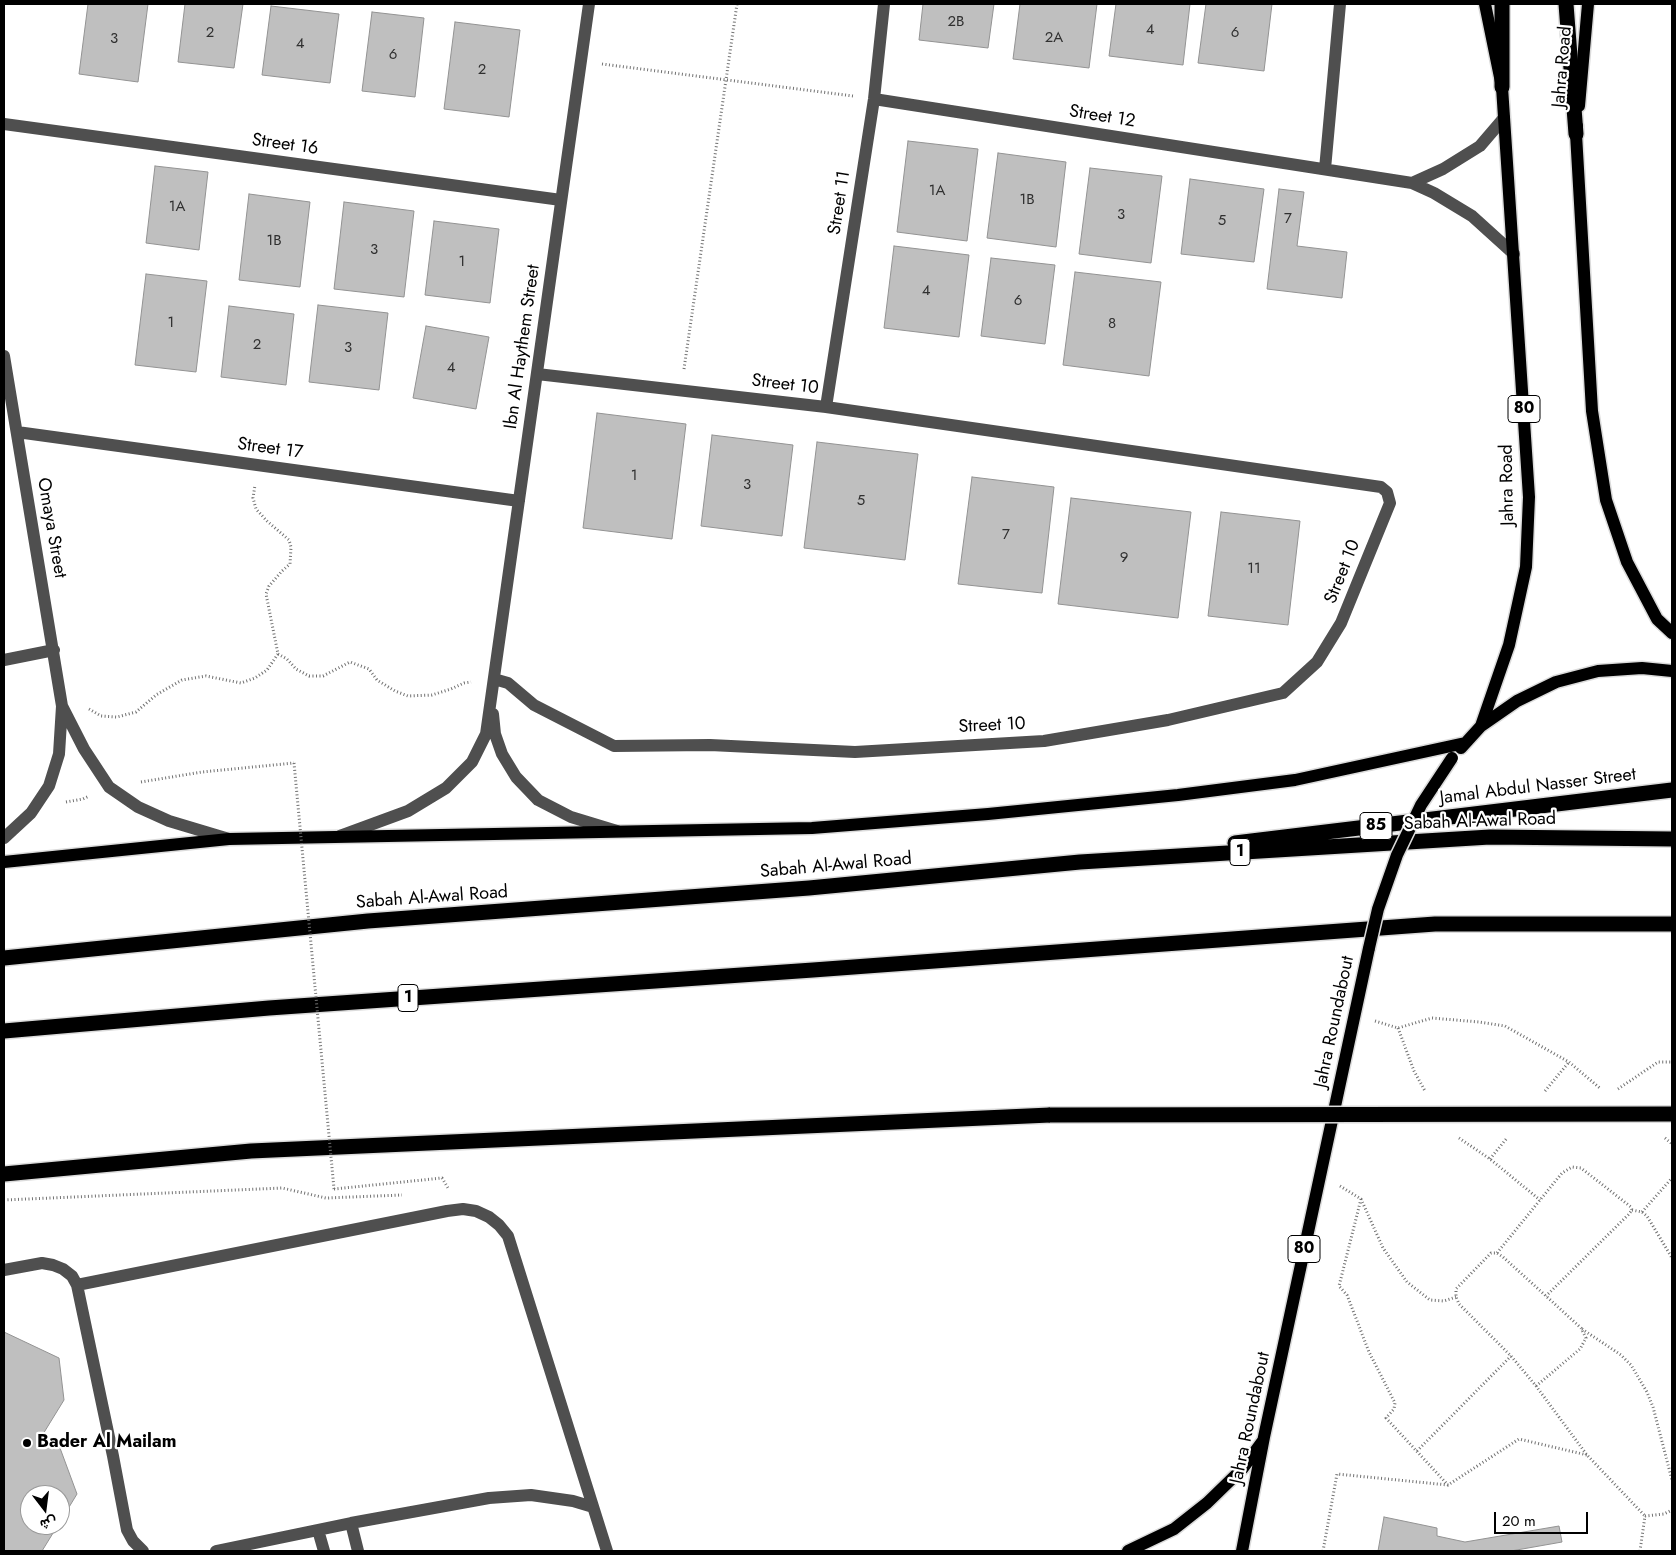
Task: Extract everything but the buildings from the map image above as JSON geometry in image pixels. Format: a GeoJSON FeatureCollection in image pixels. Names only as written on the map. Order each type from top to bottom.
{"type":"FeatureCollection","features":[{"type":"Feature","properties":{"kind":"highway","name":"Jahra Road"},"geometry":{"type":"LineString","coordinates":[[1502,4],[1502,87]]}},
{"type":"Feature","properties":{"kind":"highway","name":"Jahra Road"},"geometry":{"type":"LineString","coordinates":[[1566,4],[1576,134]]}},
{"type":"Feature","properties":{"kind":"highway","name":"Jamal Abdul Nasser Street"},"geometry":{"type":"LineString","coordinates":[[1080,862],[1672,790]]}},
{"type":"Feature","properties":{"kind":"highway","name":"Sabah Al-Awal Road"},"geometry":{"type":"LineString","coordinates":[[4,958],[368,921],[809,888],[1080,862],[1490,837],[1672,839]]}},
{"type":"Feature","properties":{"kind":"highway","name":"1"},"geometry":{"type":"LineString","coordinates":[[4,1031],[269,1008],[1435,924],[1672,924]]}},
{"type":"Feature","properties":{"kind":"highway"},"geometry":{"type":"LineString","coordinates":[[4,1174],[251,1151],[1050,1115],[1672,1114]]}},
{"type":"Feature","properties":{"kind":"main road","name":"Jahra Road"},"geometry":{"type":"LineString","coordinates":[[1481,726],[1509,645],[1526,567],[1530,498],[1502,87],[1485,4]]}},
{"type":"Feature","properties":{"kind":"main road","name":"Jahra Road"},"geometry":{"type":"LineString","coordinates":[[1588,4],[1576,134],[1592,410],[1606,500],[1627,562],[1657,618],[1672,633]]}},
{"type":"Feature","properties":{"kind":"main road","name":"Jahra Roundabout"},"geometry":{"type":"LineString","coordinates":[[1242,1551],[1264,1438],[1369,948],[1378,909],[1396,855],[1421,805],[1452,758],[1481,726],[1517,700],[1556,682],[1598,671],[1642,668],[1672,671]]}},
{"type":"Feature","properties":{"kind":"main road"},"geometry":{"type":"LineString","coordinates":[[4,862],[230,839],[812,828],[988,814],[1178,795],[1295,780],[1465,743]]}},
{"type":"Feature","properties":{"kind":"main road"},"geometry":{"type":"LineString","coordinates":[[1128,1551],[1174,1529],[1208,1503],[1243,1468],[1264,1438]]}},
{"type":"Feature","properties":{"kind":"street","name":"Ibn Al Haythem Street"},"geometry":{"type":"LineString","coordinates":[[339,837],[408,811],[446,788],[472,762],[486,734],[589,4]]}},
{"type":"Feature","properties":{"kind":"street","name":"Street 11"},"geometry":{"type":"LineString","coordinates":[[826,407],[874,99],[884,4]]}},
{"type":"Feature","properties":{"kind":"street"},"geometry":{"type":"LineString","coordinates":[[1325,169],[1340,4]]}},
{"type":"Feature","properties":{"kind":"street","name":"Street 12"},"geometry":{"type":"LineString","coordinates":[[874,99],[1412,183],[1434,193],[1472,216],[1514,254]]}},
{"type":"Feature","properties":{"kind":"street"},"geometry":{"type":"LineString","coordinates":[[1412,183],[1443,169],[1480,146],[1504,118]]}},
{"type":"Feature","properties":{"kind":"street","name":"Street 16"},"geometry":{"type":"LineString","coordinates":[[4,124],[561,200]]}},
{"type":"Feature","properties":{"kind":"street","name":"Omaya Street"},"geometry":{"type":"LineString","coordinates":[[4,356],[62,706],[59,754],[49,786],[31,813],[4,838]]}},
{"type":"Feature","properties":{"kind":"street","name":"Street 10"},"geometry":{"type":"LineString","coordinates":[[494,679],[508,683],[534,705],[614,746],[710,745],[855,752],[1044,740],[1168,720],[1283,693],[1317,662],[1341,623],[1390,503],[1387,492],[1381,487],[826,407],[537,374]]}},
{"type":"Feature","properties":{"kind":"street","name":"Street 17"},"geometry":{"type":"LineString","coordinates":[[17,432],[519,501]]}},
{"type":"Feature","properties":{"kind":"street"},"geometry":{"type":"LineString","coordinates":[[4,660],[54,650]]}},
{"type":"Feature","properties":{"kind":"street","name":"Ibn Al Haythem Street"},"geometry":{"type":"LineString","coordinates":[[492,694],[495,734],[502,754],[516,778],[538,800],[571,817],[621,832]]}},
{"type":"Feature","properties":{"kind":"street","name":"Omaya Street"},"geometry":{"type":"LineString","coordinates":[[62,706],[84,749],[109,787],[138,807],[169,821],[230,839]]}},
{"type":"Feature","properties":{"kind":"street"},"geometry":{"type":"LineString","coordinates":[[77,1285],[447,1211],[463,1209],[476,1211],[489,1217],[508,1236],[607,1551]]}},
{"type":"Feature","properties":{"kind":"street"},"geometry":{"type":"LineString","coordinates":[[4,1270],[42,1263],[53,1265],[63,1269],[72,1276],[77,1285],[127,1530],[133,1541],[143,1551]]}},
{"type":"Feature","properties":{"kind":"street"},"geometry":{"type":"LineString","coordinates":[[216,1551],[351,1523],[489,1498],[510,1496],[552,1497],[593,1506]]}},
{"type":"Feature","properties":{"kind":"street"},"geometry":{"type":"LineString","coordinates":[[351,1523],[358,1551]]}},
{"type":"Feature","properties":{"kind":"street"},"geometry":{"type":"LineString","coordinates":[[318,1530],[324,1551]]}},
{"type":"Feature","properties":{"kind":"path"},"geometry":{"type":"LineString","coordinates":[[680,390],[737,4]]}},
{"type":"Feature","properties":{"kind":"path"},"geometry":{"type":"LineString","coordinates":[[581,62],[874,99]]}},
{"type":"Feature","properties":{"kind":"path"},"geometry":{"type":"LineString","coordinates":[[60,692],[101,716],[117,717],[136,712],[156,695],[182,680],[206,676],[241,683],[255,678],[267,670],[278,654],[266,594],[269,586],[282,570],[290,564],[291,546],[289,540],[256,509],[253,498],[256,465]]}},
{"type":"Feature","properties":{"kind":"path"},"geometry":{"type":"LineString","coordinates":[[278,654],[287,659],[296,669],[309,676],[324,676],[350,662],[369,669],[377,680],[395,691],[408,696],[432,695],[464,683],[494,679]]}},
{"type":"Feature","properties":{"kind":"path"},"geometry":{"type":"LineString","coordinates":[[109,787],[202,772],[294,763],[334,1189],[442,1178]]}},
{"type":"Feature","properties":{"kind":"path"},"geometry":{"type":"LineString","coordinates":[[1398,1028],[1432,1018],[1504,1026],[1569,1062],[1602,1090]]}},
{"type":"Feature","properties":{"kind":"path"},"geometry":{"type":"LineString","coordinates":[[1617,1090],[1658,1062],[1672,1062]]}},
{"type":"Feature","properties":{"kind":"path"},"geometry":{"type":"LineString","coordinates":[[1632,1210],[1631,1206],[1580,1168],[1572,1167],[1562,1173],[1496,1253],[1491,1253],[1456,1289],[1456,1297],[1459,1304],[1511,1356],[1536,1386],[1587,1455],[1645,1516]]}},
{"type":"Feature","properties":{"kind":"path"},"geometry":{"type":"LineString","coordinates":[[1320,1174],[1361,1199],[1383,1248],[1407,1282],[1430,1300],[1444,1301],[1456,1297]]}},
{"type":"Feature","properties":{"kind":"path"},"geometry":{"type":"LineString","coordinates":[[1642,1212],[1672,1178]]}},
{"type":"Feature","properties":{"kind":"path"},"geometry":{"type":"LineString","coordinates":[[4,1200],[282,1188],[326,1198],[404,1195]]}},
{"type":"Feature","properties":{"kind":"path"},"geometry":{"type":"LineString","coordinates":[[1361,1199],[1339,1286],[1347,1295],[1369,1352],[1395,1403],[1394,1409],[1386,1418],[1448,1485]]}},
{"type":"Feature","properties":{"kind":"path"},"geometry":{"type":"LineString","coordinates":[[1632,1210],[1642,1212],[1647,1216],[1672,1258]]}},
{"type":"Feature","properties":{"kind":"path"},"geometry":{"type":"LineString","coordinates":[[1546,1296],[1632,1210]]}},
{"type":"Feature","properties":{"kind":"path"},"geometry":{"type":"LineString","coordinates":[[1496,1253],[1581,1328],[1621,1355],[1631,1365],[1647,1392],[1653,1407],[1672,1480]]}},
{"type":"Feature","properties":{"kind":"path"},"geometry":{"type":"LineString","coordinates":[[1536,1386],[1580,1349],[1586,1338],[1581,1328]]}},
{"type":"Feature","properties":{"kind":"path"},"geometry":{"type":"LineString","coordinates":[[1417,1451],[1511,1356]]}},
{"type":"Feature","properties":{"kind":"path"},"geometry":{"type":"LineString","coordinates":[[1323,1551],[1337,1474],[1448,1485],[1519,1439],[1587,1455]]}},
{"type":"Feature","properties":{"kind":"path"},"geometry":{"type":"LineString","coordinates":[[1645,1516],[1664,1514],[1672,1510]]}},
{"type":"Feature","properties":{"kind":"path"},"geometry":{"type":"LineString","coordinates":[[1640,1551],[1645,1516]]}},
{"type":"Feature","properties":{"kind":"place","name":"Bader Al Mailam"},"geometry":{"type":"Point","coordinates":[27,1443]}}]}
